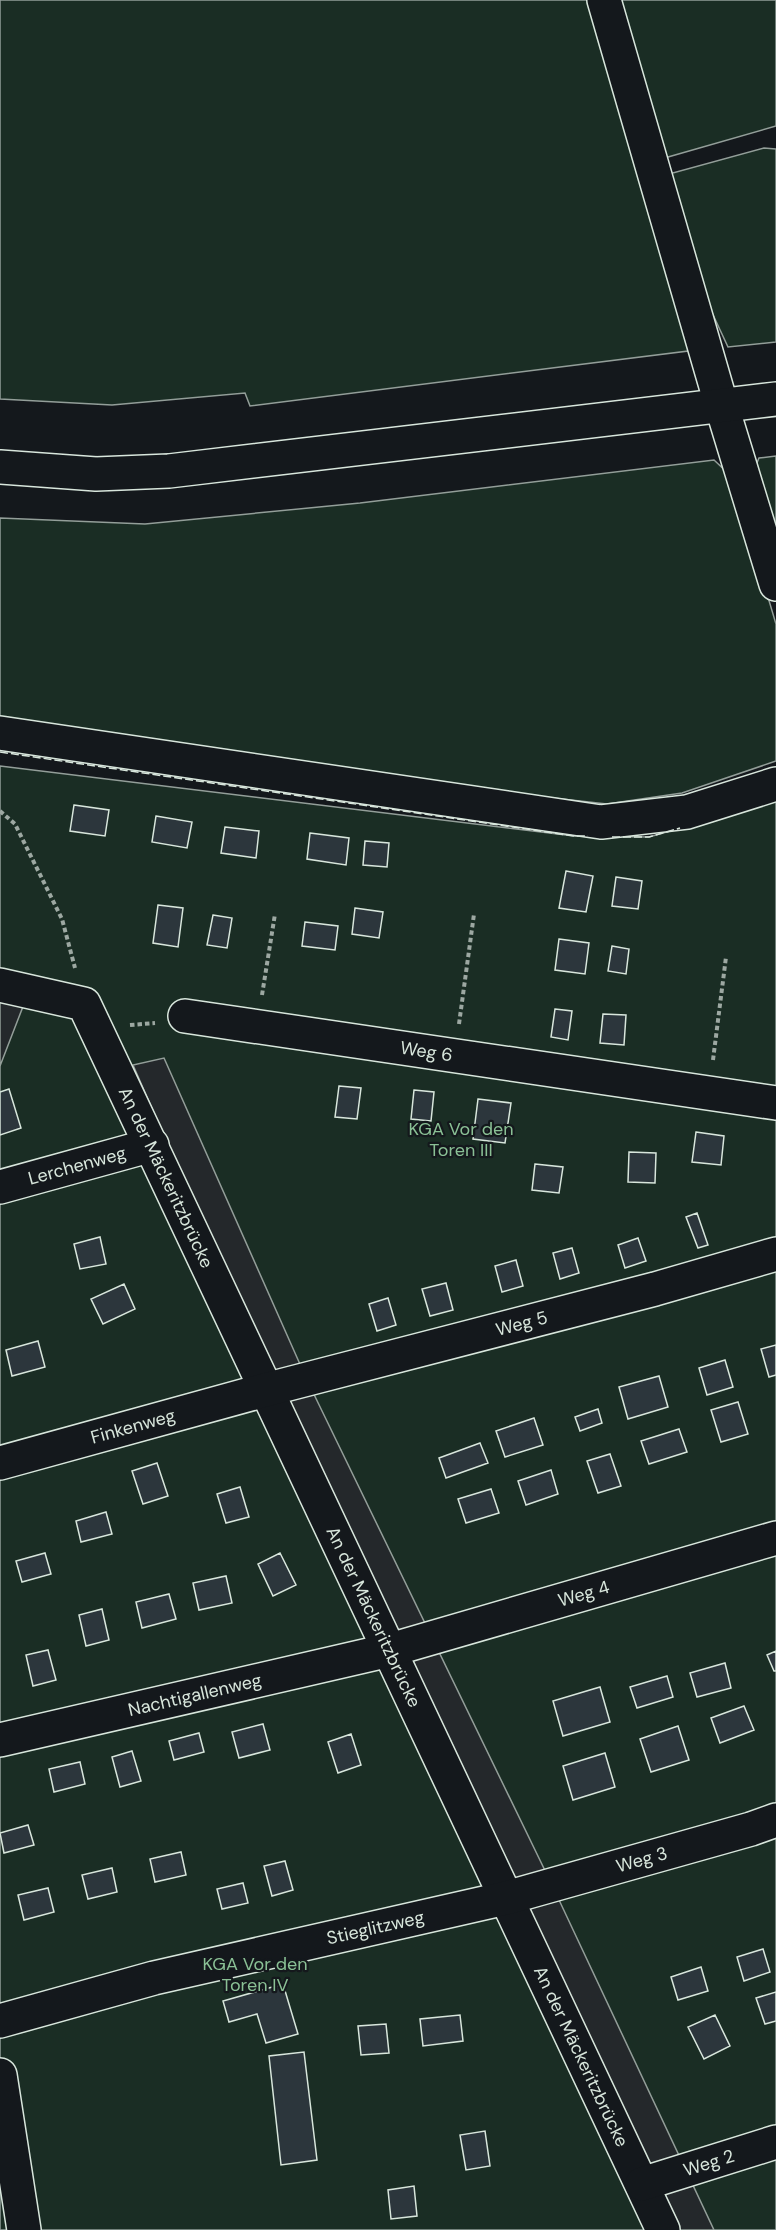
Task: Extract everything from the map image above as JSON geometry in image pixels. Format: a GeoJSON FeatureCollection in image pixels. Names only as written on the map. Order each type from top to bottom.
{"type":"FeatureCollection","features":[{"type":"Feature","properties":{"kind":"lane"},"geometry":{"type":"LineString","coordinates":[[604,0],[776,584]]}},
{"type":"Feature","properties":{"kind":"lane"},"geometry":{"type":"LineString","coordinates":[[0,467],[96,474],[169,471],[776,399]]}},
{"type":"Feature","properties":{"kind":"lane"},"geometry":{"type":"LineString","coordinates":[[0,733],[601,822],[687,812],[776,784]]}},
{"type":"Feature","properties":{"kind":"lane"},"geometry":{"type":"LineString","coordinates":[[0,985],[84,1004]]}},
{"type":"Feature","properties":{"kind":"lane","name":"An der Mäckeritzbrücke"},"geometry":{"type":"LineString","coordinates":[[84,1004],[663,2230]]}},
{"type":"Feature","properties":{"kind":"lane","name":"Weg 6"},"geometry":{"type":"LineString","coordinates":[[185,1016],[776,1103]]}},
{"type":"Feature","properties":{"kind":"lane","name":"Lerchenweg"},"geometry":{"type":"LineString","coordinates":[[0,1187],[152,1145]]}},
{"type":"Feature","properties":{"kind":"lane","name":"Weg 5"},"geometry":{"type":"LineString","coordinates":[[265,1390],[655,1289],[776,1254]]}},
{"type":"Feature","properties":{"kind":"lane","name":"Finkenweg"},"geometry":{"type":"LineString","coordinates":[[0,1463],[265,1390]]}},
{"type":"Feature","properties":{"kind":"lane","name":"Weg 4"},"geometry":{"type":"LineString","coordinates":[[390,1650],[776,1538]]}},
{"type":"Feature","properties":{"kind":"lane","name":"Nachtigallenweg"},"geometry":{"type":"LineString","coordinates":[[0,1740],[390,1650]]}},
{"type":"Feature","properties":{"kind":"lane","name":"Weg 3"},"geometry":{"type":"LineString","coordinates":[[506,1898],[776,1820]]}},
{"type":"Feature","properties":{"kind":"lane","name":"Stieglitzweg"},"geometry":{"type":"LineString","coordinates":[[0,2020],[154,1978],[506,1898]]}},
{"type":"Feature","properties":{"kind":"lane"},"geometry":{"type":"LineString","coordinates":[[0,2075],[24,2230]]}},
{"type":"Feature","properties":{"kind":"lane","name":"Weg 2"},"geometry":{"type":"LineString","coordinates":[[642,2184],[776,2142]]}},
{"type":"Feature","properties":{"kind":"path"},"geometry":{"type":"LineString","coordinates":[[0,811],[15,824],[62,920],[84,1004],[124,1025],[146,1024],[185,1016]]}},
{"type":"Feature","properties":{"kind":"path"},"geometry":{"type":"LineString","coordinates":[[258,1025],[274,914]]}},
{"type":"Feature","properties":{"kind":"path"},"geometry":{"type":"LineString","coordinates":[[454,1055],[474,914]]}},
{"type":"Feature","properties":{"kind":"path"},"geometry":{"type":"LineString","coordinates":[[709,1093],[726,957]]}},
{"type":"Feature","properties":{"kind":"green space"},"geometry":{"type":"Polygon","coordinates":[[[0,0],[597,0],[696,350],[250,406],[245,393],[112,405],[0,399],[0,0]]]}},
{"type":"Feature","properties":{"kind":"green space"},"geometry":{"type":"Polygon","coordinates":[[[616,0],[776,0],[776,126],[661,159],[616,0]]]}},
{"type":"Feature","properties":{"kind":"green space"},"geometry":{"type":"Polygon","coordinates":[[[764,148],[776,149],[776,342],[728,347],[708,304],[669,174],[764,148]]]}},
{"type":"Feature","properties":{"kind":"green space"},"geometry":{"type":"Polygon","coordinates":[[[776,456],[776,559],[751,477],[759,458],[776,456]]]}},
{"type":"Feature","properties":{"kind":"green space"},"geometry":{"type":"Polygon","coordinates":[[[714,460],[732,477],[776,624],[776,761],[682,793],[607,804],[480,790],[0,719],[0,518],[145,524],[360,503],[714,460]]]}},
{"type":"Feature","properties":{"kind":"green space"},"geometry":{"type":"Polygon","coordinates":[[[0,766],[574,836],[649,837],[776,801],[776,2230],[0,2230],[0,766]]]}},
{"type":"Feature","properties":{"kind":"shaded area"},"geometry":{"type":"Polygon","coordinates":[[[0,985],[29,991],[0,1066],[0,985]]]}},
{"type":"Feature","properties":{"kind":"shaded area"},"geometry":{"type":"Polygon","coordinates":[[[164,1058],[307,1380],[552,1885],[714,2230],[671,2230],[274,1388],[133,1065],[164,1058]]]}},
{"type":"Feature","properties":{"kind":"building"},"geometry":{"type":"Polygon","coordinates":[[[74,805],[109,810],[105,836],[70,831],[74,805]]]}},
{"type":"Feature","properties":{"kind":"building"},"geometry":{"type":"Polygon","coordinates":[[[156,816],[192,822],[187,848],[152,842],[156,816]]]}},
{"type":"Feature","properties":{"kind":"building"},"geometry":{"type":"Polygon","coordinates":[[[225,827],[259,831],[256,858],[221,853],[225,827]]]}},
{"type":"Feature","properties":{"kind":"building"},"geometry":{"type":"Polygon","coordinates":[[[310,833],[349,838],[346,865],[307,859],[310,833]]]}},
{"type":"Feature","properties":{"kind":"building"},"geometry":{"type":"Polygon","coordinates":[[[365,841],[389,843],[387,867],[363,865],[365,841]]]}},
{"type":"Feature","properties":{"kind":"building"},"geometry":{"type":"Polygon","coordinates":[[[566,871],[593,876],[586,912],[559,908],[566,871]]]}},
{"type":"Feature","properties":{"kind":"building"},"geometry":{"type":"Polygon","coordinates":[[[616,877],[642,881],[638,909],[612,906],[616,877]]]}},
{"type":"Feature","properties":{"kind":"building"},"geometry":{"type":"Polygon","coordinates":[[[158,905],[183,908],[178,947],[153,943],[158,905]]]}},
{"type":"Feature","properties":{"kind":"building"},"geometry":{"type":"Polygon","coordinates":[[[355,908],[383,912],[379,938],[352,934],[355,908]]]}},
{"type":"Feature","properties":{"kind":"building"},"geometry":{"type":"Polygon","coordinates":[[[213,915],[232,918],[227,948],[207,945],[213,915]]]}},
{"type":"Feature","properties":{"kind":"building"},"geometry":{"type":"Polygon","coordinates":[[[305,922],[338,926],[335,950],[302,946],[305,922]]]}},
{"type":"Feature","properties":{"kind":"building"},"geometry":{"type":"Polygon","coordinates":[[[559,939],[589,943],[585,974],[555,970],[559,939]]]}},
{"type":"Feature","properties":{"kind":"building"},"geometry":{"type":"Polygon","coordinates":[[[612,946],[629,949],[626,974],[608,971],[612,946]]]}},
{"type":"Feature","properties":{"kind":"building"},"geometry":{"type":"Polygon","coordinates":[[[555,1009],[572,1011],[568,1040],[551,1037],[555,1009]]]}},
{"type":"Feature","properties":{"kind":"building"},"geometry":{"type":"Polygon","coordinates":[[[603,1014],[626,1015],[624,1045],[600,1043],[603,1014]]]}},
{"type":"Feature","properties":{"kind":"building"},"geometry":{"type":"Polygon","coordinates":[[[339,1086],[361,1088],[357,1119],[335,1117],[339,1086]]]}},
{"type":"Feature","properties":{"kind":"building"},"geometry":{"type":"Polygon","coordinates":[[[9,1089],[21,1128],[0,1135],[0,1092],[9,1089]]]}},
{"type":"Feature","properties":{"kind":"building"},"geometry":{"type":"Polygon","coordinates":[[[414,1090],[434,1092],[431,1121],[411,1119],[414,1090]]]}},
{"type":"Feature","properties":{"kind":"building"},"geometry":{"type":"Polygon","coordinates":[[[478,1099],[511,1103],[505,1143],[473,1139],[478,1099]]]}},
{"type":"Feature","properties":{"kind":"building"},"geometry":{"type":"Polygon","coordinates":[[[696,1132],[724,1136],[721,1165],[692,1162],[696,1132]]]}},
{"type":"Feature","properties":{"kind":"building"},"geometry":{"type":"Polygon","coordinates":[[[629,1152],[656,1153],[655,1183],[628,1182],[629,1152]]]}},
{"type":"Feature","properties":{"kind":"building"},"geometry":{"type":"Polygon","coordinates":[[[535,1164],[563,1167],[559,1193],[532,1190],[535,1164]]]}},
{"type":"Feature","properties":{"kind":"building"},"geometry":{"type":"Polygon","coordinates":[[[697,1213],[708,1245],[698,1248],[686,1217],[697,1213]]]}},
{"type":"Feature","properties":{"kind":"building"},"geometry":{"type":"Polygon","coordinates":[[[100,1237],[106,1264],[80,1269],[74,1244],[100,1237]]]}},
{"type":"Feature","properties":{"kind":"building"},"geometry":{"type":"Polygon","coordinates":[[[638,1238],[646,1261],[625,1268],[618,1245],[638,1238]]]}},
{"type":"Feature","properties":{"kind":"building"},"geometry":{"type":"Polygon","coordinates":[[[572,1248],[579,1273],[560,1279],[553,1253],[572,1248]]]}},
{"type":"Feature","properties":{"kind":"building"},"geometry":{"type":"Polygon","coordinates":[[[516,1260],[523,1286],[502,1292],[495,1266],[516,1260]]]}},
{"type":"Feature","properties":{"kind":"building"},"geometry":{"type":"Polygon","coordinates":[[[446,1283],[453,1310],[430,1316],[422,1289],[446,1283]]]}},
{"type":"Feature","properties":{"kind":"building"},"geometry":{"type":"Polygon","coordinates":[[[124,1284],[135,1309],[103,1324],[91,1299],[124,1284]]]}},
{"type":"Feature","properties":{"kind":"building"},"geometry":{"type":"Polygon","coordinates":[[[388,1298],[396,1325],[377,1331],[369,1304],[388,1298]]]}},
{"type":"Feature","properties":{"kind":"building"},"geometry":{"type":"Polygon","coordinates":[[[38,1341],[45,1367],[12,1376],[6,1350],[38,1341]]]}},
{"type":"Feature","properties":{"kind":"building"},"geometry":{"type":"Polygon","coordinates":[[[776,1345],[776,1375],[769,1377],[761,1349],[776,1345]]]}},
{"type":"Feature","properties":{"kind":"building"},"geometry":{"type":"Polygon","coordinates":[[[725,1360],[733,1387],[707,1395],[699,1368],[725,1360]]]}},
{"type":"Feature","properties":{"kind":"building"},"geometry":{"type":"Polygon","coordinates":[[[659,1376],[668,1407],[628,1419],[619,1387],[659,1376]]]}},
{"type":"Feature","properties":{"kind":"building"},"geometry":{"type":"Polygon","coordinates":[[[738,1402],[748,1434],[721,1442],[711,1410],[738,1402]]]}},
{"type":"Feature","properties":{"kind":"building"},"geometry":{"type":"Polygon","coordinates":[[[598,1409],[602,1423],[580,1431],[575,1417],[598,1409]]]}},
{"type":"Feature","properties":{"kind":"building"},"geometry":{"type":"Polygon","coordinates":[[[534,1418],[543,1445],[505,1457],[496,1431],[534,1418]]]}},
{"type":"Feature","properties":{"kind":"building"},"geometry":{"type":"Polygon","coordinates":[[[679,1429],[687,1452],[649,1464],[641,1441],[679,1429]]]}},
{"type":"Feature","properties":{"kind":"building"},"geometry":{"type":"Polygon","coordinates":[[[480,1443],[488,1463],[446,1478],[439,1458],[480,1443]]]}},
{"type":"Feature","properties":{"kind":"building"},"geometry":{"type":"Polygon","coordinates":[[[610,1454],[621,1486],[598,1493],[587,1461],[610,1454]]]}},
{"type":"Feature","properties":{"kind":"building"},"geometry":{"type":"Polygon","coordinates":[[[157,1463],[168,1496],[143,1504],[132,1471],[157,1463]]]}},
{"type":"Feature","properties":{"kind":"building"},"geometry":{"type":"Polygon","coordinates":[[[551,1470],[558,1494],[526,1505],[518,1481],[551,1470]]]}},
{"type":"Feature","properties":{"kind":"building"},"geometry":{"type":"Polygon","coordinates":[[[240,1487],[249,1517],[226,1523],[217,1494],[240,1487]]]}},
{"type":"Feature","properties":{"kind":"building"},"geometry":{"type":"Polygon","coordinates":[[[491,1489],[499,1513],[466,1523],[458,1499],[491,1489]]]}},
{"type":"Feature","properties":{"kind":"building"},"geometry":{"type":"Polygon","coordinates":[[[106,1512],[112,1534],[81,1542],[76,1521],[106,1512]]]}},
{"type":"Feature","properties":{"kind":"building"},"geometry":{"type":"Polygon","coordinates":[[[45,1553],[51,1574],[22,1582],[16,1561],[45,1553]]]}},
{"type":"Feature","properties":{"kind":"building"},"geometry":{"type":"Polygon","coordinates":[[[280,1553],[296,1585],[273,1596],[258,1564],[280,1553]]]}},
{"type":"Feature","properties":{"kind":"building"},"geometry":{"type":"Polygon","coordinates":[[[226,1576],[232,1603],[199,1610],[193,1583],[226,1576]]]}},
{"type":"Feature","properties":{"kind":"building"},"geometry":{"type":"Polygon","coordinates":[[[169,1594],[176,1619],[142,1628],[136,1602],[169,1594]]]}},
{"type":"Feature","properties":{"kind":"building"},"geometry":{"type":"Polygon","coordinates":[[[102,1609],[109,1640],[86,1646],[79,1615],[102,1609]]]}},
{"type":"Feature","properties":{"kind":"building"},"geometry":{"type":"Polygon","coordinates":[[[48,1650],[56,1680],[33,1686],[26,1655],[48,1650]]]}},
{"type":"Feature","properties":{"kind":"building"},"geometry":{"type":"Polygon","coordinates":[[[776,1651],[776,1671],[774,1671],[767,1655],[776,1651]]]}},
{"type":"Feature","properties":{"kind":"building"},"geometry":{"type":"Polygon","coordinates":[[[725,1663],[731,1688],[697,1697],[690,1673],[725,1663]]]}},
{"type":"Feature","properties":{"kind":"building"},"geometry":{"type":"Polygon","coordinates":[[[667,1676],[673,1697],[637,1708],[630,1687],[667,1676]]]}},
{"type":"Feature","properties":{"kind":"building"},"geometry":{"type":"Polygon","coordinates":[[[600,1687],[610,1722],[563,1736],[553,1701],[600,1687]]]}},
{"type":"Feature","properties":{"kind":"building"},"geometry":{"type":"Polygon","coordinates":[[[744,1706],[754,1730],[720,1743],[711,1718],[744,1706]]]}},
{"type":"Feature","properties":{"kind":"building"},"geometry":{"type":"Polygon","coordinates":[[[263,1724],[270,1750],[239,1758],[232,1732],[263,1724]]]}},
{"type":"Feature","properties":{"kind":"building"},"geometry":{"type":"Polygon","coordinates":[[[678,1726],[689,1760],[651,1772],[640,1739],[678,1726]]]}},
{"type":"Feature","properties":{"kind":"building"},"geometry":{"type":"Polygon","coordinates":[[[199,1733],[204,1752],[174,1760],[169,1741],[199,1733]]]}},
{"type":"Feature","properties":{"kind":"building"},"geometry":{"type":"Polygon","coordinates":[[[351,1734],[361,1765],[338,1773],[328,1742],[351,1734]]]}},
{"type":"Feature","properties":{"kind":"building"},"geometry":{"type":"Polygon","coordinates":[[[132,1751],[141,1781],[120,1787],[112,1757],[132,1751]]]}},
{"type":"Feature","properties":{"kind":"building"},"geometry":{"type":"Polygon","coordinates":[[[605,1753],[615,1787],[573,1800],[563,1766],[605,1753]]]}},
{"type":"Feature","properties":{"kind":"building"},"geometry":{"type":"Polygon","coordinates":[[[80,1762],[85,1784],[54,1792],[49,1769],[80,1762]]]}},
{"type":"Feature","properties":{"kind":"building"},"geometry":{"type":"Polygon","coordinates":[[[28,1825],[34,1845],[4,1853],[0,1833],[28,1825]]]}},
{"type":"Feature","properties":{"kind":"building"},"geometry":{"type":"Polygon","coordinates":[[[181,1852],[186,1875],[155,1882],[150,1859],[181,1852]]]}},
{"type":"Feature","properties":{"kind":"building"},"geometry":{"type":"Polygon","coordinates":[[[285,1861],[293,1890],[272,1896],[264,1866],[285,1861]]]}},
{"type":"Feature","properties":{"kind":"building"},"geometry":{"type":"Polygon","coordinates":[[[112,1868],[117,1892],[88,1899],[82,1875],[112,1868]]]}},
{"type":"Feature","properties":{"kind":"building"},"geometry":{"type":"Polygon","coordinates":[[[243,1883],[248,1903],[222,1909],[217,1889],[243,1883]]]}},
{"type":"Feature","properties":{"kind":"building"},"geometry":{"type":"Polygon","coordinates":[[[48,1888],[54,1912],[24,1920],[18,1895],[48,1888]]]}},
{"type":"Feature","properties":{"kind":"building"},"geometry":{"type":"Polygon","coordinates":[[[763,1949],[770,1972],[744,1981],[737,1957],[763,1949]]]}},
{"type":"Feature","properties":{"kind":"building"},"geometry":{"type":"Polygon","coordinates":[[[701,1967],[708,1991],[678,2000],[671,1977],[701,1967]]]}},
{"type":"Feature","properties":{"kind":"building"},"geometry":{"type":"Polygon","coordinates":[[[283,1984],[298,2034],[266,2043],[257,2014],[229,2022],[223,2001],[283,1984]]]}},
{"type":"Feature","properties":{"kind":"building"},"geometry":{"type":"Polygon","coordinates":[[[776,1992],[776,2021],[765,2024],[756,1998],[776,1992]]]}},
{"type":"Feature","properties":{"kind":"building"},"geometry":{"type":"Polygon","coordinates":[[[460,2015],[463,2041],[423,2046],[420,2019],[460,2015]]]}},
{"type":"Feature","properties":{"kind":"building"},"geometry":{"type":"Polygon","coordinates":[[[715,2015],[730,2046],[704,2059],[688,2027],[715,2015]]]}},
{"type":"Feature","properties":{"kind":"building"},"geometry":{"type":"Polygon","coordinates":[[[386,2024],[389,2053],[361,2055],[358,2026],[386,2024]]]}},
{"type":"Feature","properties":{"kind":"building"},"geometry":{"type":"Polygon","coordinates":[[[304,2052],[317,2160],[281,2165],[269,2056],[304,2052]]]}},
{"type":"Feature","properties":{"kind":"building"},"geometry":{"type":"Polygon","coordinates":[[[485,2131],[490,2166],[466,2170],[460,2135],[485,2131]]]}},
{"type":"Feature","properties":{"kind":"building"},"geometry":{"type":"Polygon","coordinates":[[[414,2186],[417,2216],[391,2219],[388,2190],[414,2186]]]}},
{"type":"Feature","properties":{"kind":"fence"},"geometry":{"type":"LineString","coordinates":[[0,752],[574,836],[588,836]]}},
{"type":"Feature","properties":{"kind":"fence"},"geometry":{"type":"LineString","coordinates":[[612,837],[649,837],[680,828]]}},
{"type":"Feature","properties":{"kind":"park label","name":"KGA Vor den Toren III"},"geometry":{"type":"Point","coordinates":[461,1139]}},
{"type":"Feature","properties":{"kind":"park label","name":"KGA Vor den Toren IV"},"geometry":{"type":"Point","coordinates":[255,1974]}}]}
